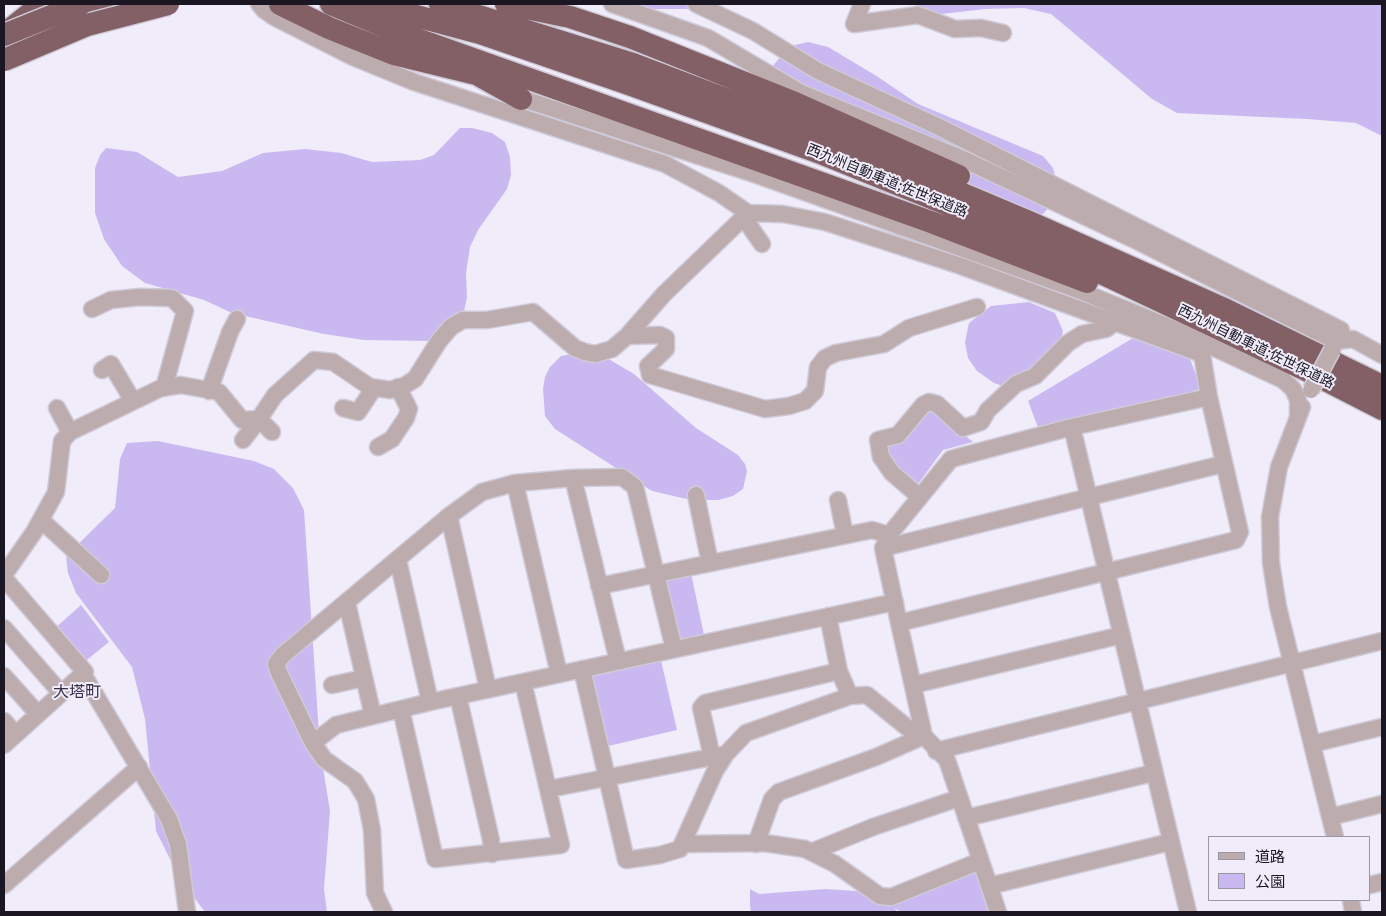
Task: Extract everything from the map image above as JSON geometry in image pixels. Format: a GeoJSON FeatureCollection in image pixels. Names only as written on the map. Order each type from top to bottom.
{"type":"FeatureCollection","features":[{"type":"Feature","properties":{"kind":"highway"},"geometry":{"type":"LineString","coordinates":[[4,35],[42,4]]}},
{"type":"Feature","properties":{"kind":"highway"},"geometry":{"type":"LineString","coordinates":[[4,35],[51,4]]}},
{"type":"Feature","properties":{"kind":"highway"},"geometry":{"type":"LineString","coordinates":[[4,35],[82,4]]}},
{"type":"Feature","properties":{"kind":"highway"},"geometry":{"type":"LineString","coordinates":[[4,71],[10,58],[82,4]]}},
{"type":"Feature","properties":{"kind":"highway"},"geometry":{"type":"LineString","coordinates":[[10,58],[110,4]]}},
{"type":"Feature","properties":{"kind":"highway"},"geometry":{"type":"LineString","coordinates":[[10,58],[88,25],[168,4]]}},
{"type":"Feature","properties":{"kind":"highway"},"geometry":{"type":"LineString","coordinates":[[280,4],[329,28],[398,44],[581,96],[940,226],[1304,369]]}},
{"type":"Feature","properties":{"kind":"highway"},"geometry":{"type":"LineString","coordinates":[[330,4],[398,44],[480,76],[521,99]]}},
{"type":"Feature","properties":{"kind":"highway","name":"西九州自動車道;佐世保道路"},"geometry":{"type":"LineString","coordinates":[[371,4],[445,11],[633,64],[834,140],[1029,222],[1222,308],[1382,386]]}},
{"type":"Feature","properties":{"kind":"highway"},"geometry":{"type":"LineString","coordinates":[[506,4],[570,17]]}},
{"type":"Feature","properties":{"kind":"highway"},"geometry":{"type":"LineString","coordinates":[[532,4],[648,44],[795,103],[920,158],[1045,217],[1222,308]]}},
{"type":"Feature","properties":{"kind":"highway","name":"西九州自動車道;佐世保道路"},"geometry":{"type":"LineString","coordinates":[[445,11],[626,83],[876,176],[1080,263],[1304,369],[1382,409]]}},
{"type":"Feature","properties":{"kind":"highway"},"geometry":{"type":"LineString","coordinates":[[480,76],[581,96]]}},
{"type":"Feature","properties":{"kind":"street"},"geometry":{"type":"LineString","coordinates":[[259,4],[264,10],[274,16],[353,57],[414,82],[665,164],[719,193],[746,215],[762,244]]}},
{"type":"Feature","properties":{"kind":"street"},"geometry":{"type":"LineString","coordinates":[[612,4],[708,38],[801,93],[965,160],[1139,242],[1336,340],[1353,339],[1382,355]]}},
{"type":"Feature","properties":{"kind":"street"},"geometry":{"type":"LineString","coordinates":[[696,4],[753,31],[818,71],[937,126],[1336,340]]}},
{"type":"Feature","properties":{"kind":"street"},"geometry":{"type":"LineString","coordinates":[[862,4],[854,24],[918,14],[955,30],[981,28],[1003,33]]}},
{"type":"Feature","properties":{"kind":"street"},"geometry":{"type":"LineString","coordinates":[[398,44],[521,99],[757,175],[1078,290],[1176,330],[1283,380],[1293,389],[1298,400],[1298,416]]}},
{"type":"Feature","properties":{"kind":"street"},"geometry":{"type":"LineString","coordinates":[[243,440],[275,395],[314,360],[333,362],[374,388],[390,390],[415,379],[439,341],[451,327],[463,320],[487,320],[533,312],[575,348],[595,354],[612,349],[627,336],[664,294],[746,215],[783,214],[826,222],[1033,291],[1202,354],[1223,464],[1240,532],[1236,540],[899,623]]}},
{"type":"Feature","properties":{"kind":"street"},"geometry":{"type":"LineString","coordinates":[[92,309],[111,300],[140,297],[172,298],[184,311],[164,388]]}},
{"type":"Feature","properties":{"kind":"street"},"geometry":{"type":"LineString","coordinates":[[627,336],[660,335],[666,338],[666,349],[648,366],[650,375],[765,409],[789,406],[805,401],[814,391],[818,367],[825,358],[836,353],[884,344],[909,328],[977,307]]}},
{"type":"Feature","properties":{"kind":"street"},"geometry":{"type":"LineString","coordinates":[[209,391],[230,332],[237,319]]}},
{"type":"Feature","properties":{"kind":"street"},"geometry":{"type":"LineString","coordinates":[[920,497],[892,473],[881,456],[878,440],[898,435],[923,405],[929,402],[937,404],[963,428],[981,422],[988,410],[1016,384],[1035,376],[1068,343],[1082,334],[1106,329],[1116,322]]}},
{"type":"Feature","properties":{"kind":"street"},"geometry":{"type":"LineString","coordinates":[[1335,836],[1278,607],[1271,563],[1270,517],[1279,467],[1298,416],[1336,340]]}},
{"type":"Feature","properties":{"kind":"street"},"geometry":{"type":"LineString","coordinates":[[110,364],[133,402]]}},
{"type":"Feature","properties":{"kind":"street"},"geometry":{"type":"LineString","coordinates":[[187,912],[178,844],[169,818],[84,674],[86,672],[4,577],[41,520],[56,492],[62,441],[70,432],[164,388],[181,385],[219,392],[242,420],[258,419],[272,432]]}},
{"type":"Feature","properties":{"kind":"street"},"geometry":{"type":"LineString","coordinates":[[378,447],[392,439],[406,418],[409,409],[398,387]]}},
{"type":"Feature","properties":{"kind":"street"},"geometry":{"type":"LineString","coordinates":[[343,408],[358,412],[374,388]]}},
{"type":"Feature","properties":{"kind":"street"},"geometry":{"type":"LineString","coordinates":[[886,541],[950,459],[1072,427],[1209,397]]}},
{"type":"Feature","properties":{"kind":"street"},"geometry":{"type":"LineString","coordinates":[[57,408],[70,432]]}},
{"type":"Feature","properties":{"kind":"street"},"geometry":{"type":"LineString","coordinates":[[1072,427],[1187,912]]}},
{"type":"Feature","properties":{"kind":"street"},"geometry":{"type":"LineString","coordinates":[[886,541],[1090,498],[1223,464]]}},
{"type":"Feature","properties":{"kind":"street"},"geometry":{"type":"LineString","coordinates":[[384,912],[375,893],[372,830],[366,799],[355,781],[324,759],[313,743],[279,673],[276,664],[283,655],[449,516],[482,492],[515,483],[573,478],[622,477],[635,487],[674,649]]}},
{"type":"Feature","properties":{"kind":"street"},"geometry":{"type":"LineString","coordinates":[[573,478],[618,661]]}},
{"type":"Feature","properties":{"kind":"street"},"geometry":{"type":"LineString","coordinates":[[515,483],[559,674]]}},
{"type":"Feature","properties":{"kind":"street"},"geometry":{"type":"LineString","coordinates":[[696,496],[710,563]]}},
{"type":"Feature","properties":{"kind":"street"},"geometry":{"type":"LineString","coordinates":[[838,500],[845,535]]}},
{"type":"Feature","properties":{"kind":"street"},"geometry":{"type":"LineString","coordinates":[[449,516],[488,689]]}},
{"type":"Feature","properties":{"kind":"street"},"geometry":{"type":"LineString","coordinates":[[41,520],[101,575]]}},
{"type":"Feature","properties":{"kind":"street"},"geometry":{"type":"LineString","coordinates":[[599,586],[872,530],[886,541],[899,623],[924,736]]}},
{"type":"Feature","properties":{"kind":"street"},"geometry":{"type":"LineString","coordinates":[[398,560],[430,702]]}},
{"type":"Feature","properties":{"kind":"street"},"geometry":{"type":"LineString","coordinates":[[313,743],[336,724],[488,689],[895,602]]}},
{"type":"Feature","properties":{"kind":"street"},"geometry":{"type":"LineString","coordinates":[[347,603],[373,716]]}},
{"type":"Feature","properties":{"kind":"street"},"geometry":{"type":"LineString","coordinates":[[828,616],[838,671],[850,696]]}},
{"type":"Feature","properties":{"kind":"street"},"geometry":{"type":"LineString","coordinates":[[4,628],[61,693]]}},
{"type":"Feature","properties":{"kind":"street"},"geometry":{"type":"LineString","coordinates":[[913,685],[1122,635]]}},
{"type":"Feature","properties":{"kind":"street"},"geometry":{"type":"LineString","coordinates":[[936,751],[1382,641]]}},
{"type":"Feature","properties":{"kind":"street"},"geometry":{"type":"LineString","coordinates":[[582,669],[626,860],[660,856],[680,849],[715,771],[719,755],[701,708],[705,703],[838,671]]}},
{"type":"Feature","properties":{"kind":"street"},"geometry":{"type":"LineString","coordinates":[[4,721],[10,739],[84,674]]}},
{"type":"Feature","properties":{"kind":"street"},"geometry":{"type":"LineString","coordinates":[[4,676],[38,714]]}},
{"type":"Feature","properties":{"kind":"street"},"geometry":{"type":"LineString","coordinates":[[332,685],[364,678]]}},
{"type":"Feature","properties":{"kind":"street"},"geometry":{"type":"LineString","coordinates":[[401,709],[435,860],[561,845],[550,789],[523,682]]}},
{"type":"Feature","properties":{"kind":"street"},"geometry":{"type":"LineString","coordinates":[[550,789],[719,755],[746,733],[850,696],[867,695],[909,728],[924,736],[936,751],[947,760],[998,912]]}},
{"type":"Feature","properties":{"kind":"street"},"geometry":{"type":"LineString","coordinates":[[458,696],[492,854]]}},
{"type":"Feature","properties":{"kind":"street"},"geometry":{"type":"LineString","coordinates":[[1312,744],[1382,727]]}},
{"type":"Feature","properties":{"kind":"street"},"geometry":{"type":"LineString","coordinates":[[756,844],[762,822],[772,799],[779,792],[876,757],[924,736]]}},
{"type":"Feature","properties":{"kind":"street"},"geometry":{"type":"LineString","coordinates":[[4,885],[139,767]]}},
{"type":"Feature","properties":{"kind":"street"},"geometry":{"type":"LineString","coordinates":[[966,818],[1154,773]]}},
{"type":"Feature","properties":{"kind":"street"},"geometry":{"type":"LineString","coordinates":[[811,852],[874,827],[959,798]]}},
{"type":"Feature","properties":{"kind":"street"},"geometry":{"type":"LineString","coordinates":[[1330,817],[1382,804]]}},
{"type":"Feature","properties":{"kind":"street"},"geometry":{"type":"LineString","coordinates":[[989,886],[1170,842]]}},
{"type":"Feature","properties":{"kind":"street"},"geometry":{"type":"LineString","coordinates":[[682,844],[756,844],[811,852],[835,864],[880,896],[891,897],[980,861]]}},
{"type":"Feature","properties":{"kind":"green space"},"geometry":{"type":"Polygon","coordinates":[[[613,4],[723,4],[705,9],[651,9],[613,4]]]}},
{"type":"Feature","properties":{"kind":"green space"},"geometry":{"type":"Polygon","coordinates":[[[916,4],[1382,4],[1382,136],[1356,123],[1177,113],[1152,99],[1051,14],[1024,8],[985,9],[924,16],[916,9],[916,4]]]}},
{"type":"Feature","properties":{"kind":"green space"},"geometry":{"type":"Polygon","coordinates":[[[808,42],[828,47],[918,104],[1043,156],[1053,168],[1056,180],[1055,201],[1042,215],[996,201],[770,78],[773,66],[784,52],[795,45],[808,42]]]}},
{"type":"Feature","properties":{"kind":"green space"},"geometry":{"type":"Polygon","coordinates":[[[460,128],[472,128],[492,133],[505,142],[510,157],[511,175],[507,189],[478,230],[470,247],[466,273],[467,297],[463,316],[433,341],[364,340],[324,334],[232,313],[204,300],[145,283],[122,266],[104,239],[95,213],[95,168],[100,155],[106,148],[137,152],[178,177],[222,171],[263,153],[305,149],[341,153],[372,162],[420,160],[434,155],[460,128]]]}},
{"type":"Feature","properties":{"kind":"green space"},"geometry":{"type":"Polygon","coordinates":[[[1029,302],[1055,313],[1063,331],[1060,343],[1012,389],[994,383],[977,371],[968,358],[965,342],[969,323],[991,306],[1029,302]]]}},
{"type":"Feature","properties":{"kind":"green space"},"geometry":{"type":"Polygon","coordinates":[[[1133,338],[1190,359],[1201,388],[1181,396],[1039,430],[1028,401],[1133,338]]]}},
{"type":"Feature","properties":{"kind":"green space"},"geometry":{"type":"Polygon","coordinates":[[[579,353],[607,358],[634,374],[696,428],[738,455],[745,464],[747,471],[743,489],[733,496],[718,500],[691,500],[652,491],[555,429],[545,416],[543,389],[545,377],[550,367],[561,356],[579,353]]]}},
{"type":"Feature","properties":{"kind":"green space"},"geometry":{"type":"Polygon","coordinates":[[[930,407],[973,442],[943,450],[915,488],[895,470],[888,455],[889,444],[930,407]]]}},
{"type":"Feature","properties":{"kind":"green space"},"geometry":{"type":"Polygon","coordinates":[[[158,441],[254,461],[274,469],[293,488],[304,510],[320,749],[330,811],[324,889],[327,912],[205,912],[180,879],[156,831],[145,719],[132,667],[76,593],[68,573],[66,556],[115,508],[120,459],[127,443],[158,441]]]}},
{"type":"Feature","properties":{"kind":"green space"},"geometry":{"type":"Polygon","coordinates":[[[691,573],[704,635],[679,641],[662,585],[667,578],[691,573]]]}},
{"type":"Feature","properties":{"kind":"green space"},"geometry":{"type":"Polygon","coordinates":[[[81,605],[109,642],[83,663],[54,629],[81,605]]]}},
{"type":"Feature","properties":{"kind":"green space"},"geometry":{"type":"Polygon","coordinates":[[[660,656],[677,730],[604,747],[588,672],[660,656]]]}},
{"type":"Feature","properties":{"kind":"green space"},"geometry":{"type":"Polygon","coordinates":[[[975,871],[988,912],[902,912],[894,908],[898,912],[751,912],[750,889],[759,894],[826,889],[856,891],[872,896],[892,906],[975,871]]]}},
{"type":"Feature","properties":{"kind":"district","name":"大塔町"},"geometry":{"type":"Point","coordinates":[77,692]}}]}
